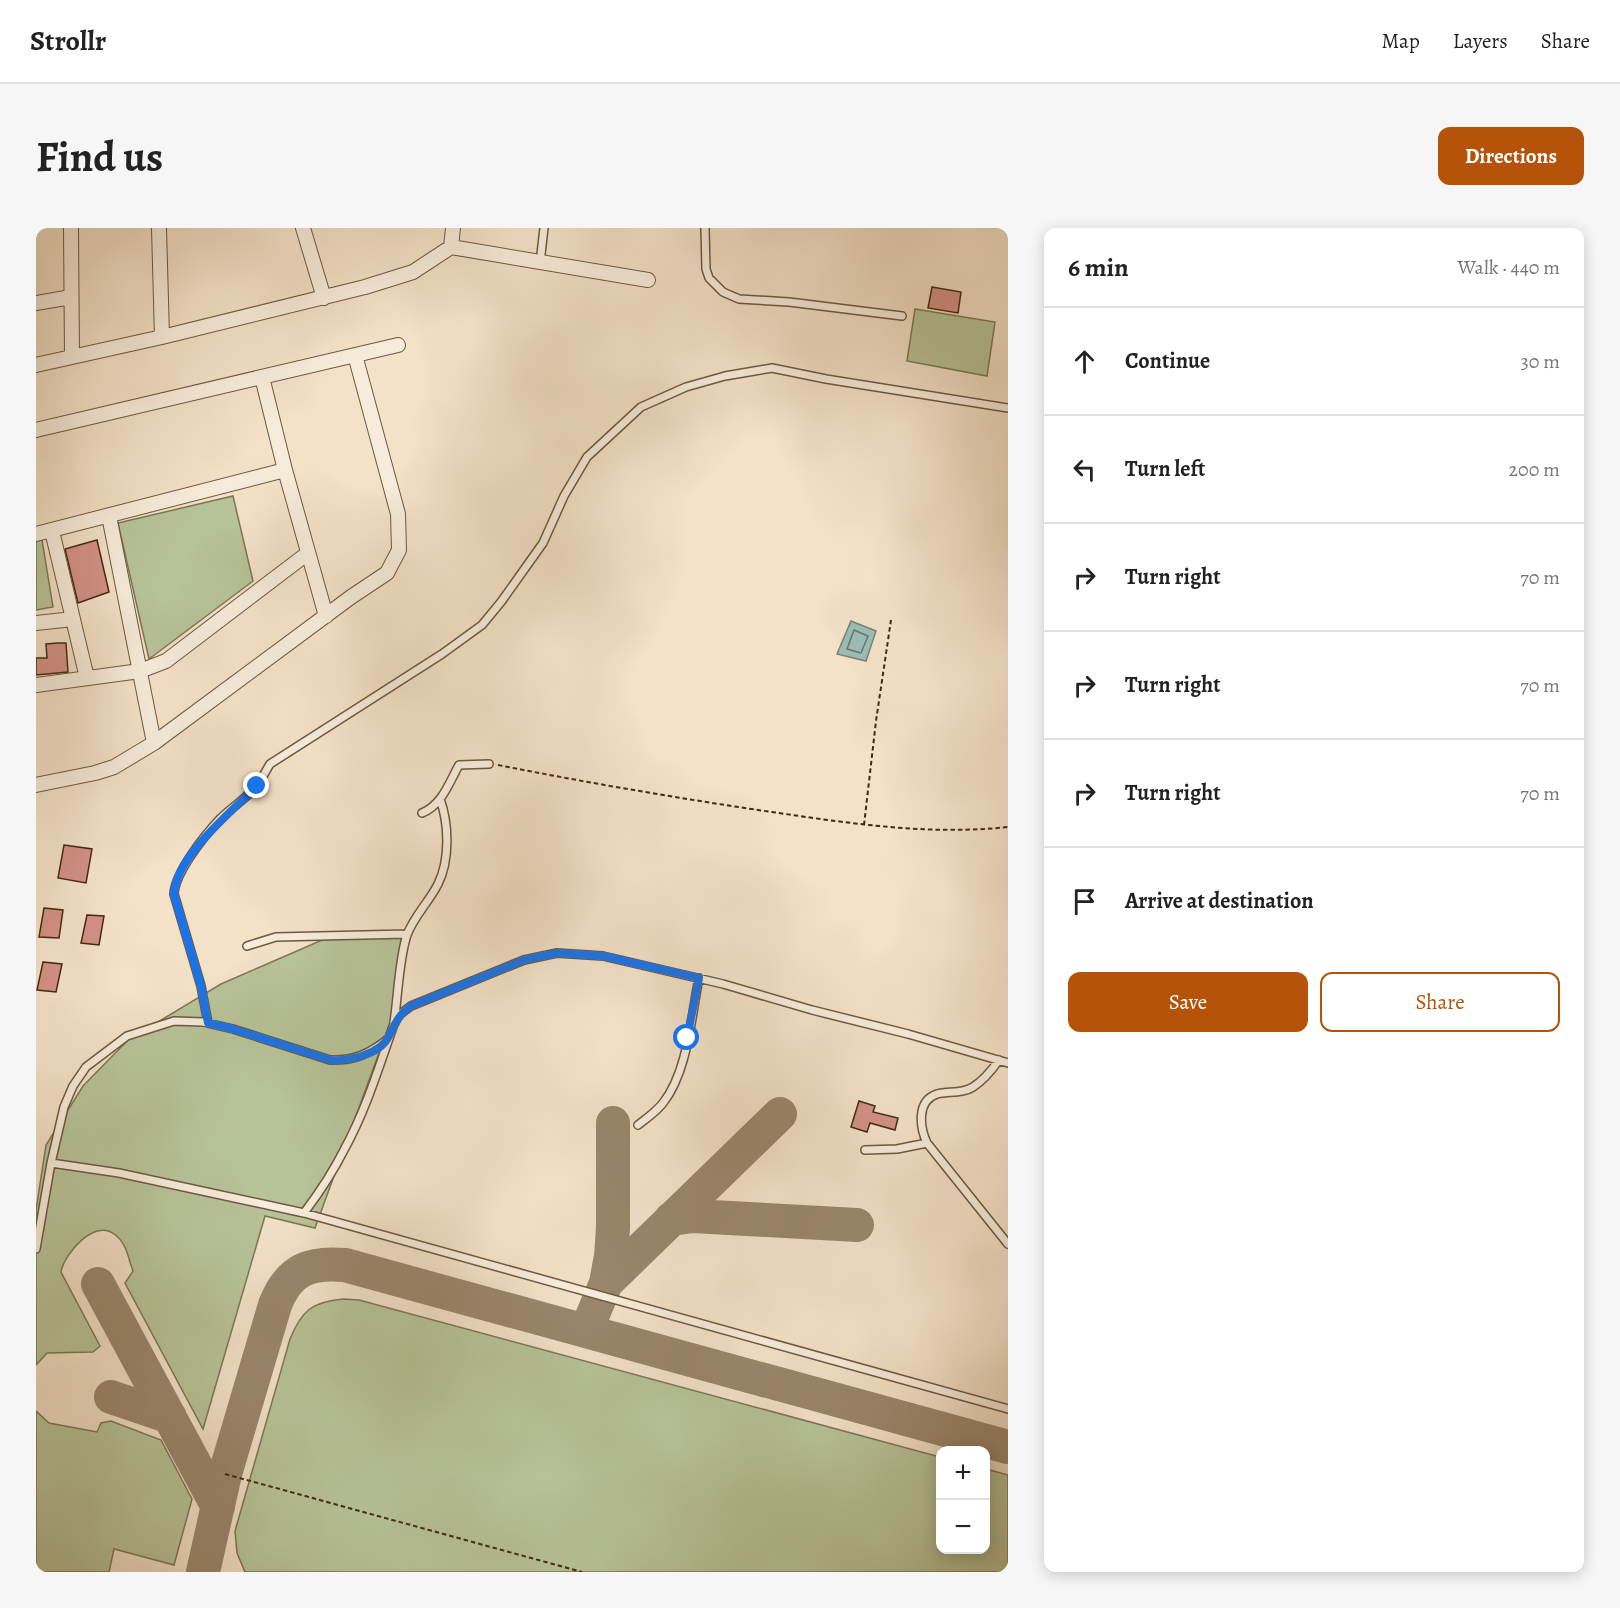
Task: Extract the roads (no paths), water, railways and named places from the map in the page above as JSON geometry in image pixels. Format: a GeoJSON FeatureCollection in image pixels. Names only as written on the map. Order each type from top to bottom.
{"type":"FeatureCollection","features":[{"type":"Feature","properties":{"kind":"street"},"geometry":{"type":"LineString","coordinates":[[71,228],[72,357]]}},
{"type":"Feature","properties":{"kind":"street"},"geometry":{"type":"LineString","coordinates":[[159,228],[162,337]]}},
{"type":"Feature","properties":{"kind":"street"},"geometry":{"type":"LineString","coordinates":[[303,228],[324,298]]}},
{"type":"Feature","properties":{"kind":"street"},"geometry":{"type":"LineString","coordinates":[[451,247],[453,228]]}},
{"type":"Feature","properties":{"kind":"street"},"geometry":{"type":"LineString","coordinates":[[36,365],[324,298],[413,272],[451,247],[648,280]]}},
{"type":"Feature","properties":{"kind":"street"},"geometry":{"type":"LineString","coordinates":[[36,303],[71,297]]}},
{"type":"Feature","properties":{"kind":"street"},"geometry":{"type":"LineString","coordinates":[[36,430],[398,345]]}},
{"type":"Feature","properties":{"kind":"street"},"geometry":{"type":"LineString","coordinates":[[36,785],[114,767],[154,744],[326,615],[387,573],[399,550],[398,514],[355,355]]}},
{"type":"Feature","properties":{"kind":"street"},"geometry":{"type":"LineString","coordinates":[[262,377],[285,470],[326,615]]}},
{"type":"Feature","properties":{"kind":"street"},"geometry":{"type":"LineString","coordinates":[[36,534],[285,470]]}},
{"type":"Feature","properties":{"kind":"street"},"geometry":{"type":"LineString","coordinates":[[109,516],[154,744]]}},
{"type":"Feature","properties":{"kind":"street"},"geometry":{"type":"LineString","coordinates":[[52,531],[87,678]]}},
{"type":"Feature","properties":{"kind":"street"},"geometry":{"type":"LineString","coordinates":[[36,685],[140,671],[165,661],[308,553]]}},
{"type":"Feature","properties":{"kind":"street"},"geometry":{"type":"LineString","coordinates":[[36,623],[73,620]]}},
{"type":"Feature","properties":{"kind":"lane"},"geometry":{"type":"LineString","coordinates":[[540,262],[544,228]]}},
{"type":"Feature","properties":{"kind":"lane"},"geometry":{"type":"LineString","coordinates":[[705,228],[706,269],[709,278],[723,292],[739,299],[789,302],[902,316]]}},
{"type":"Feature","properties":{"kind":"lane"},"geometry":{"type":"LineString","coordinates":[[208,1023],[201,986],[174,894],[175,883],[185,864],[220,819],[257,786],[270,764],[442,654],[482,625],[543,543],[564,496],[587,458],[641,407],[686,387],[725,376],[772,368],[837,381],[1008,408]]}},
{"type":"Feature","properties":{"kind":"lane"},"geometry":{"type":"LineString","coordinates":[[422,813],[431,809],[440,799],[459,765],[489,764]]}},
{"type":"Feature","properties":{"kind":"lane"},"geometry":{"type":"LineString","coordinates":[[394,1024],[407,934],[438,883],[446,858],[446,816],[440,799]]}},
{"type":"Feature","properties":{"kind":"lane"},"geometry":{"type":"LineString","coordinates":[[247,946],[276,937],[407,934]]}},
{"type":"Feature","properties":{"kind":"lane"},"geometry":{"type":"LineString","coordinates":[[304,1213],[329,1177],[345,1148],[367,1101],[399,1015],[411,1006],[484,975],[540,955],[557,953],[603,956],[699,978],[1008,1063]]}},
{"type":"Feature","properties":{"kind":"lane"},"geometry":{"type":"LineString","coordinates":[[638,1125],[662,1105],[677,1077],[699,978]]}},
{"type":"Feature","properties":{"kind":"lane"},"geometry":{"type":"LineString","coordinates":[[36,1249],[51,1163],[64,1107],[73,1086],[86,1067],[128,1036],[174,1021],[208,1023],[330,1060],[347,1061],[363,1056],[389,1038]]}},
{"type":"Feature","properties":{"kind":"lane"},"geometry":{"type":"LineString","coordinates":[[999,1060],[989,1075],[973,1087],[965,1091],[936,1094],[928,1099],[921,1114],[920,1128],[927,1143],[1008,1244]]}},
{"type":"Feature","properties":{"kind":"lane"},"geometry":{"type":"LineString","coordinates":[[865,1150],[897,1149],[927,1143]]}},
{"type":"Feature","properties":{"kind":"lane"},"geometry":{"type":"LineString","coordinates":[[51,1163],[119,1173],[304,1213],[1008,1409]]}},
{"type":"Feature","properties":{"kind":"water"},"geometry":{"type":"Polygon","coordinates":[[[851,621],[876,631],[866,661],[837,654],[851,621]]]}}]}
